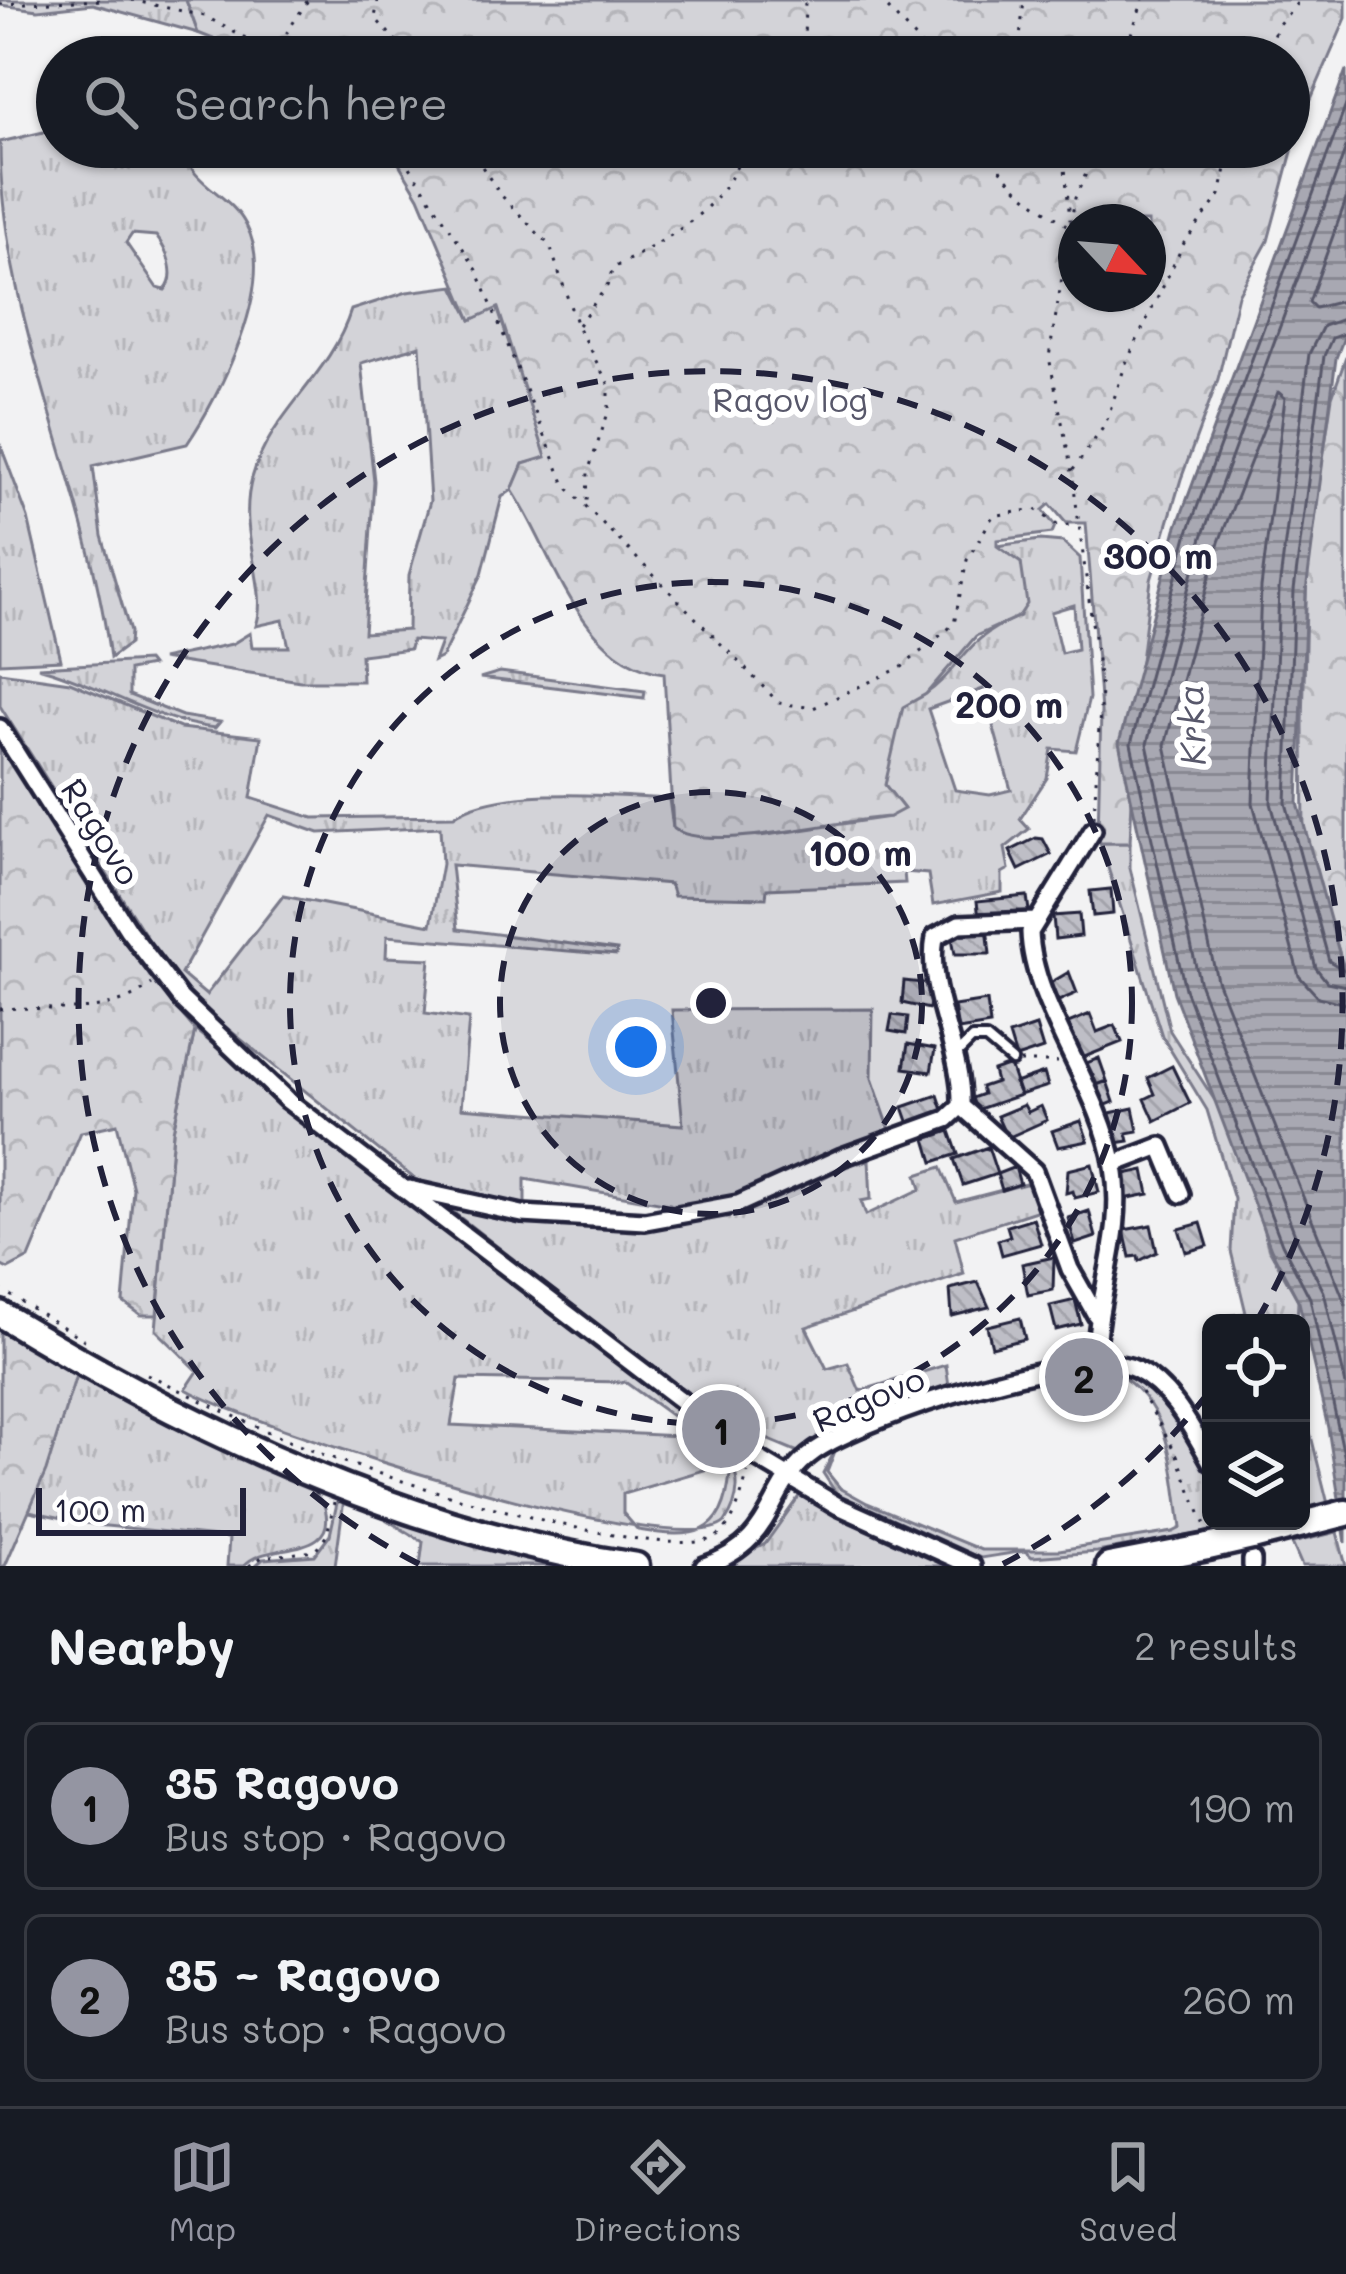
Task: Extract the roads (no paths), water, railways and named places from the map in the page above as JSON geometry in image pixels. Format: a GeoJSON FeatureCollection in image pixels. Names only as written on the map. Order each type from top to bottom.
{"type":"FeatureCollection","features":[{"type":"Feature","properties":{"kind":"main road"},"geometry":{"type":"LineString","coordinates":[[0,1314],[92,1368],[343,1485],[478,1531],[577,1558],[636,1566]]}},
{"type":"Feature","properties":{"kind":"main road"},"geometry":{"type":"LineString","coordinates":[[1109,1566],[1346,1513]]}},
{"type":"Feature","properties":{"kind":"street","name":"Ragovo"},"geometry":{"type":"LineString","coordinates":[[0,728],[128,930],[199,1019],[287,1100],[788,1479],[817,1450],[892,1417],[988,1384],[1096,1359]]}},
{"type":"Feature","properties":{"kind":"street"},"geometry":{"type":"LineString","coordinates":[[1093,830],[1034,921],[1030,951],[1077,1058],[1114,1164],[1116,1238],[1096,1315],[1096,1359],[1136,1369],[1156,1383],[1202,1449]]}},
{"type":"Feature","properties":{"kind":"street"},"geometry":{"type":"LineString","coordinates":[[1034,921],[959,924],[935,937],[931,960],[956,1054],[961,1106],[1034,1171],[1070,1269],[1096,1315]]}},
{"type":"Feature","properties":{"kind":"street","name":"Ragovo"},"geometry":{"type":"LineString","coordinates":[[406,1189],[522,1214],[645,1220],[738,1204],[842,1157],[946,1119],[961,1106]]}},
{"type":"Feature","properties":{"kind":"street"},"geometry":{"type":"LineString","coordinates":[[1114,1164],[1161,1146],[1181,1195]]}},
{"type":"Feature","properties":{"kind":"street"},"geometry":{"type":"LineString","coordinates":[[704,1566],[749,1543],[788,1479],[972,1566]]}},
{"type":"Feature","properties":{"kind":"lane"},"geometry":{"type":"LineString","coordinates":[[956,1054],[972,1039],[986,1039],[1012,1061]]}},
{"type":"Feature","properties":{"kind":"water","name":"Krka"},"geometry":{"type":"Polygon","coordinates":[[[1346,70],[1346,332],[1336,358],[1306,592],[1298,803],[1346,978],[1346,1543],[1310,1350],[1310,1314],[1302,1314],[1271,1249],[1174,993],[1119,743],[1176,529],[1346,70]]]}},
{"type":"Feature","properties":{"kind":"place","name":"35 ~ Ragovo"},"geometry":{"type":"Point","coordinates":[1084,1377]}},
{"type":"Feature","properties":{"kind":"place","name":"35 Ragovo"},"geometry":{"type":"Point","coordinates":[721,1429]}},
{"type":"Feature","properties":{"kind":"park label","name":"Ragov log"},"geometry":{"type":"Point","coordinates":[790,398]}}]}
